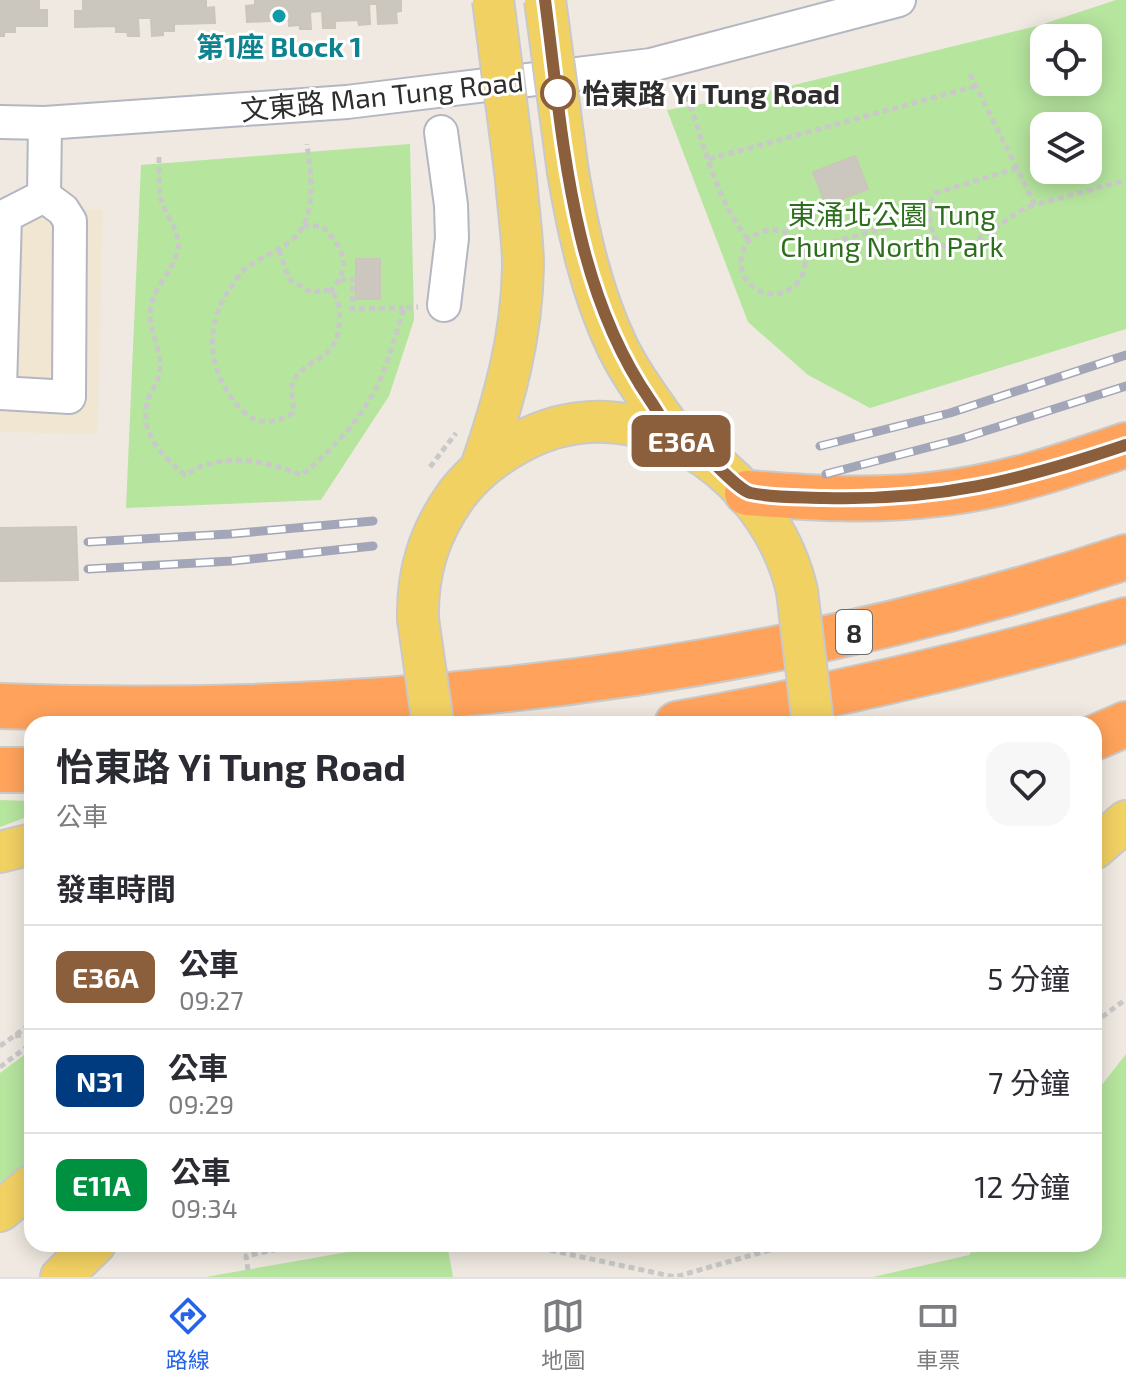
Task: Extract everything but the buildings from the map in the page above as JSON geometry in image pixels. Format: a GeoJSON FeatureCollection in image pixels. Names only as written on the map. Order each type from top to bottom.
{"type":"FeatureCollection","features":[{"type":"Feature","properties":{"kind":"highway"},"geometry":{"type":"LineString","coordinates":[[747,493],[867,499],[936,494],[1046,472],[1126,445]]}},
{"type":"Feature","properties":{"kind":"highway","name":"8"},"geometry":{"type":"LineString","coordinates":[[0,706],[127,709],[361,702],[576,681],[666,669],[843,635],[1016,591],[1126,557]]}},
{"type":"Feature","properties":{"kind":"highway","name":"8"},"geometry":{"type":"LineString","coordinates":[[723,716],[943,670],[1126,620]]}},
{"type":"Feature","properties":{"kind":"highway"},"geometry":{"type":"LineString","coordinates":[[1102,734],[1126,724]]}},
{"type":"Feature","properties":{"kind":"highway"},"geometry":{"type":"LineString","coordinates":[[0,770],[24,770]]}},
{"type":"Feature","properties":{"kind":"main road"},"geometry":{"type":"LineString","coordinates":[[481,467],[502,407],[517,339],[523,266],[516,179],[493,0]]}},
{"type":"Feature","properties":{"kind":"main road"},"geometry":{"type":"LineString","coordinates":[[545,0],[568,172],[588,266],[613,337],[636,379],[678,440]]}},
{"type":"Feature","properties":{"kind":"main road"},"geometry":{"type":"LineString","coordinates":[[432,716],[418,619],[418,595],[425,552],[447,508],[481,467],[529,437],[572,424],[614,423],[646,428],[678,440],[706,456],[747,493],[781,541],[797,591],[812,716]]}},
{"type":"Feature","properties":{"kind":"main road"},"geometry":{"type":"LineString","coordinates":[[0,852],[24,846]]}},
{"type":"Feature","properties":{"kind":"main road"},"geometry":{"type":"LineString","coordinates":[[0,1211],[24,1192]]}},
{"type":"Feature","properties":{"kind":"main road"},"geometry":{"type":"LineString","coordinates":[[61,1277],[87,1252]]}},
{"type":"Feature","properties":{"kind":"street","name":"文東路 Man Tung Road"},"geometry":{"type":"LineString","coordinates":[[0,122],[45,123],[347,102],[651,65],[899,0]]}},
{"type":"Feature","properties":{"kind":"street"},"geometry":{"type":"LineString","coordinates":[[44,196],[45,123]]}},
{"type":"Feature","properties":{"kind":"street"},"geometry":{"type":"LineString","coordinates":[[441,132],[451,205],[452,238],[444,305]]}},
{"type":"Feature","properties":{"kind":"street"},"geometry":{"type":"LineString","coordinates":[[44,196],[63,210],[70,221],[69,397],[0,390],[5,216],[44,196]]}},
{"type":"Feature","properties":{"kind":"path"},"geometry":{"type":"LineString","coordinates":[[970,74],[1035,205]]}},
{"type":"Feature","properties":{"kind":"path"},"geometry":{"type":"LineString","coordinates":[[709,159],[976,86]]}},
{"type":"Feature","properties":{"kind":"path"},"geometry":{"type":"LineString","coordinates":[[687,96],[725,201],[737,227],[749,240]]}},
{"type":"Feature","properties":{"kind":"path"},"geometry":{"type":"LineString","coordinates":[[279,250],[289,279],[312,293],[324,289],[330,292],[340,307],[338,334],[328,351],[295,378],[291,389],[293,413],[269,423],[250,418],[234,403],[216,369],[212,345],[213,322],[242,271],[279,250],[288,245],[303,226],[310,195],[307,144]]}},
{"type":"Feature","properties":{"kind":"path"},"geometry":{"type":"LineString","coordinates":[[159,157],[160,198],[176,234],[178,252],[152,301],[149,319],[160,364],[159,381],[148,399],[146,417],[151,441],[185,475],[208,464],[236,459],[260,462],[302,475],[331,450],[354,423],[382,375],[404,308]]}},
{"type":"Feature","properties":{"kind":"path"},"geometry":{"type":"LineString","coordinates":[[1017,168],[939,191],[930,199],[929,216],[938,240],[960,248],[974,244],[1025,206],[1126,180]]}},
{"type":"Feature","properties":{"kind":"path"},"geometry":{"type":"LineString","coordinates":[[804,250],[929,216]]}},
{"type":"Feature","properties":{"kind":"path"},"geometry":{"type":"LineString","coordinates":[[303,226],[322,226],[343,252],[344,269],[330,292]]}},
{"type":"Feature","properties":{"kind":"path"},"geometry":{"type":"LineString","coordinates":[[774,229],[792,235],[804,250],[806,260],[801,279],[787,292],[767,294],[750,285],[741,268],[741,257],[749,240],[756,234],[774,229]]}},
{"type":"Feature","properties":{"kind":"path"},"geometry":{"type":"LineString","coordinates":[[339,280],[353,279],[352,309],[444,305]]}},
{"type":"Feature","properties":{"kind":"path"},"geometry":{"type":"LineString","coordinates":[[1102,1017],[1126,999]]}},
{"type":"Feature","properties":{"kind":"path"},"geometry":{"type":"LineString","coordinates":[[0,1046],[24,1029]]}},
{"type":"Feature","properties":{"kind":"path"},"geometry":{"type":"LineString","coordinates":[[14,1036],[24,1034]]}},
{"type":"Feature","properties":{"kind":"path"},"geometry":{"type":"LineString","coordinates":[[0,1067],[24,1049]]}},
{"type":"Feature","properties":{"kind":"path"},"geometry":{"type":"LineString","coordinates":[[248,1270],[246,1256],[264,1252]]}},
{"type":"Feature","properties":{"kind":"path"},"geometry":{"type":"LineString","coordinates":[[558,1252],[675,1277],[763,1252]]}},
{"type":"Feature","properties":{"kind":"shaded area"},"geometry":{"type":"Polygon","coordinates":[[[0,209],[103,210],[97,434],[0,432],[0,209]]]}},
{"type":"Feature","properties":{"kind":"green space","name":"東涌北公園 Tung Chung North Park"},"geometry":{"type":"Polygon","coordinates":[[[1116,0],[1126,0],[1126,329],[870,408],[808,375],[748,322],[667,110],[753,95],[1030,28],[1030,96],[1102,96],[1102,24],[1043,24],[1116,0]]]}},
{"type":"Feature","properties":{"kind":"green space"},"geometry":{"type":"Polygon","coordinates":[[[410,144],[414,320],[389,396],[321,500],[126,508],[141,165],[410,144]]]}},
{"type":"Feature","properties":{"kind":"green space"},"geometry":{"type":"Polygon","coordinates":[[[0,800],[24,801],[24,818],[0,827],[0,800]]]}},
{"type":"Feature","properties":{"kind":"green space"},"geometry":{"type":"Polygon","coordinates":[[[1126,1054],[1126,1277],[873,1277],[971,1252],[1102,1252],[1102,1085],[1126,1054]]]}},
{"type":"Feature","properties":{"kind":"green space"},"geometry":{"type":"Polygon","coordinates":[[[24,1055],[24,1166],[0,1183],[0,1073],[24,1055]]]}},
{"type":"Feature","properties":{"kind":"green space"},"geometry":{"type":"Polygon","coordinates":[[[348,1252],[448,1252],[453,1277],[206,1277],[348,1252]]]}},
{"type":"Feature","properties":{"kind":"railway"},"geometry":{"type":"LineString","coordinates":[[820,446],[950,413],[1126,355]]}},
{"type":"Feature","properties":{"kind":"railway"},"geometry":{"type":"LineString","coordinates":[[826,474],[960,439],[1126,386]]}},
{"type":"Feature","properties":{"kind":"railway"},"geometry":{"type":"LineString","coordinates":[[88,542],[230,534],[373,521]]}},
{"type":"Feature","properties":{"kind":"railway"},"geometry":{"type":"LineString","coordinates":[[88,569],[232,561],[373,546]]}},
{"type":"Feature","properties":{"kind":"bus line","name":"E36A"},"geometry":{"type":"LineString","coordinates":[[545,0],[580,237],[610,329],[629,368],[678,440],[706,456],[747,493],[867,499],[936,494],[1046,472],[1126,445]]}},
{"type":"Feature","properties":{"kind":"place","name":"第1座 Block 1"},"geometry":{"type":"Point","coordinates":[279,16]}},
{"type":"Feature","properties":{"kind":"place","name":"怡東路 Yi Tung Road"},"geometry":{"type":"Point","coordinates":[558,93]}}]}
